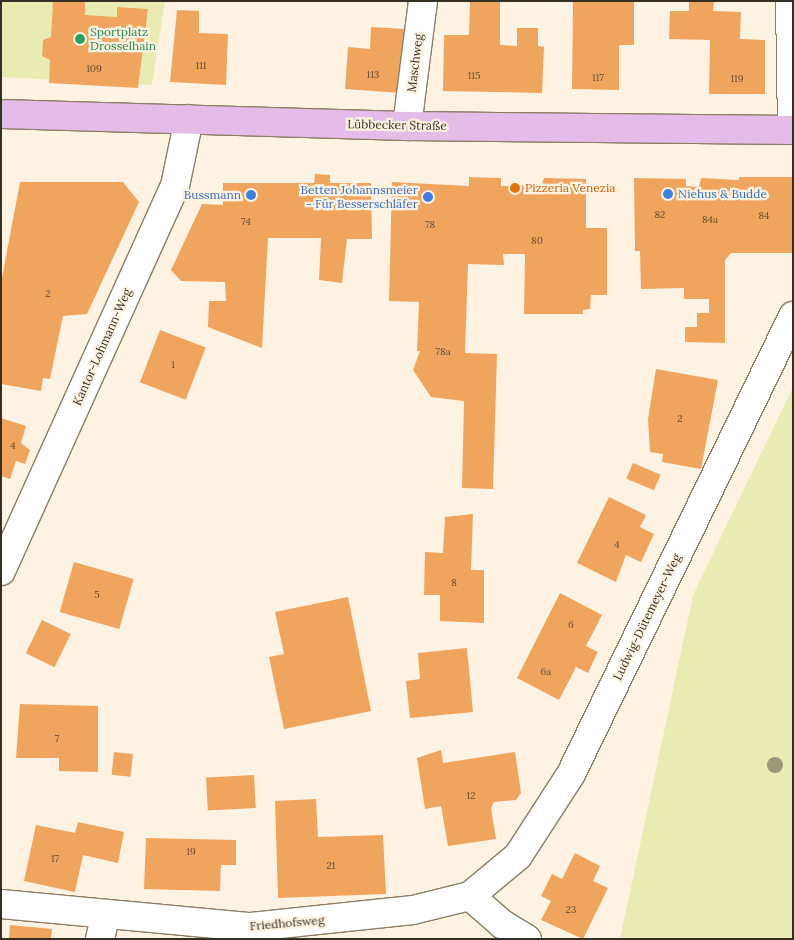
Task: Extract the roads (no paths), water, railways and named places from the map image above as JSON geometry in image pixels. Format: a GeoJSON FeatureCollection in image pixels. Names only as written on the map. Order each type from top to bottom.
{"type":"FeatureCollection","features":[{"type":"Feature","properties":{"kind":"main road","name":"Lübbecker Straße"},"geometry":{"type":"LineString","coordinates":[[1,114],[407,126],[792,130]]}},
{"type":"Feature","properties":{"kind":"street","name":"Maschweg"},"geometry":{"type":"LineString","coordinates":[[407,126],[423,1]]}},
{"type":"Feature","properties":{"kind":"street"},"geometry":{"type":"LineString","coordinates":[[790,1],[792,130]]}},
{"type":"Feature","properties":{"kind":"street","name":"Kantor-Lohmann-Weg"},"geometry":{"type":"LineString","coordinates":[[1,571],[175,186],[189,119]]}},
{"type":"Feature","properties":{"kind":"street","name":"Ludwig-Dütemeyer-Weg"},"geometry":{"type":"LineString","coordinates":[[470,896],[518,856],[571,774],[793,316]]}},
{"type":"Feature","properties":{"kind":"street"},"geometry":{"type":"LineString","coordinates":[[470,896],[502,924],[527,939]]}},
{"type":"Feature","properties":{"kind":"street","name":"Friedhofsweg"},"geometry":{"type":"LineString","coordinates":[[1,904],[103,926],[251,927],[413,910],[470,896]]}},
{"type":"Feature","properties":{"kind":"place","name":"Sportplatz Drosselhain"},"geometry":{"type":"Point","coordinates":[80,39]}},
{"type":"Feature","properties":{"kind":"place","name":"Pizzeria Venezia"},"geometry":{"type":"Point","coordinates":[515,188]}},
{"type":"Feature","properties":{"kind":"place","name":"Niehus & Budde"},"geometry":{"type":"Point","coordinates":[668,194]}},
{"type":"Feature","properties":{"kind":"place","name":"Bussmann"},"geometry":{"type":"Point","coordinates":[251,195]}},
{"type":"Feature","properties":{"kind":"place","name":"Betten Johannsmeier - Für Besserschläfer"},"geometry":{"type":"Point","coordinates":[428,197]}}]}
